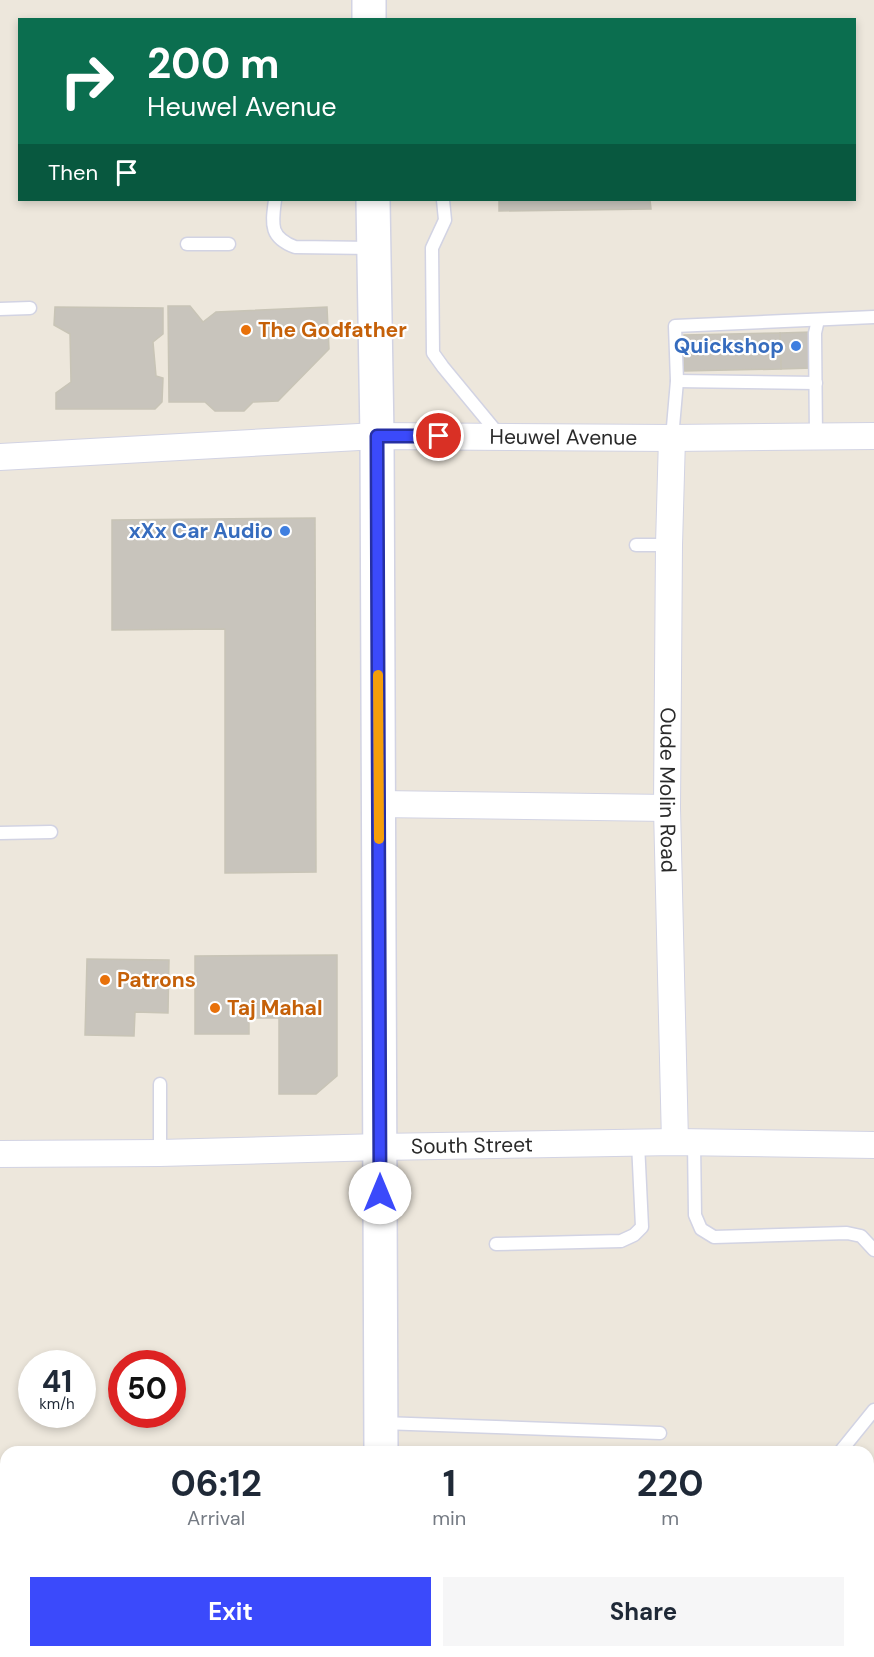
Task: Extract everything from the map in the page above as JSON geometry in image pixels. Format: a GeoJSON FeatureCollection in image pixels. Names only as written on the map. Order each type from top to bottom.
{"type":"FeatureCollection","features":[{"type":"Feature","properties":{"kind":"main road"},"geometry":{"type":"LineString","coordinates":[[369,0],[369,18]]}},
{"type":"Feature","properties":{"kind":"main road"},"geometry":{"type":"LineString","coordinates":[[373,201],[379,804],[373,888],[380,1147],[381,1438]]}},
{"type":"Feature","properties":{"kind":"street","name":"Heuwel Avenue"},"geometry":{"type":"LineString","coordinates":[[0,457],[377,436],[672,438],[874,436]]}},
{"type":"Feature","properties":{"kind":"street","name":"Oude Molin Road"},"geometry":{"type":"LineString","coordinates":[[672,438],[667,808],[684,1142]]}},
{"type":"Feature","properties":{"kind":"street"},"geometry":{"type":"LineString","coordinates":[[379,804],[667,808]]}},
{"type":"Feature","properties":{"kind":"street","name":"South Street"},"geometry":{"type":"LineString","coordinates":[[0,1154],[684,1142],[874,1145]]}},
{"type":"Feature","properties":{"kind":"lane"},"geometry":{"type":"LineString","coordinates":[[275,201],[272,222],[278,237],[286,243],[295,247],[374,248]]}},
{"type":"Feature","properties":{"kind":"lane"},"geometry":{"type":"LineString","coordinates":[[443,201],[445,220],[431,255],[433,353],[500,437]]}},
{"type":"Feature","properties":{"kind":"lane"},"geometry":{"type":"LineString","coordinates":[[187,244],[229,244]]}},
{"type":"Feature","properties":{"kind":"lane"},"geometry":{"type":"LineString","coordinates":[[0,309],[30,308]]}},
{"type":"Feature","properties":{"kind":"lane"},"geometry":{"type":"LineString","coordinates":[[672,438],[677,381],[675,326],[874,317]]}},
{"type":"Feature","properties":{"kind":"lane"},"geometry":{"type":"LineString","coordinates":[[816,437],[815,333],[819,320]]}},
{"type":"Feature","properties":{"kind":"lane"},"geometry":{"type":"LineString","coordinates":[[677,381],[816,383]]}},
{"type":"Feature","properties":{"kind":"lane"},"geometry":{"type":"LineString","coordinates":[[636,545],[669,545]]}},
{"type":"Feature","properties":{"kind":"lane"},"geometry":{"type":"LineString","coordinates":[[0,833],[51,832]]}},
{"type":"Feature","properties":{"kind":"lane"},"geometry":{"type":"LineString","coordinates":[[159,1084],[159,1153]]}},
{"type":"Feature","properties":{"kind":"lane"},"geometry":{"type":"LineString","coordinates":[[684,1142],[695,1215],[701,1228],[714,1237],[847,1233],[861,1236],[874,1250]]}},
{"type":"Feature","properties":{"kind":"lane"},"geometry":{"type":"LineString","coordinates":[[496,1244],[621,1241],[634,1235],[642,1227],[638,1143]]}},
{"type":"Feature","properties":{"kind":"lane"},"geometry":{"type":"LineString","coordinates":[[845,1446],[874,1410]]}},
{"type":"Feature","properties":{"kind":"lane"},"geometry":{"type":"LineString","coordinates":[[381,1438],[660,1433]]}},
{"type":"Feature","properties":{"kind":"building"},"geometry":{"type":"Polygon","coordinates":[[[499,201],[650,201],[651,209],[499,211],[499,201]]]}},
{"type":"Feature","properties":{"kind":"building"},"geometry":{"type":"Polygon","coordinates":[[[168,306],[190,306],[203,322],[216,312],[327,307],[329,349],[278,401],[253,402],[244,411],[215,411],[205,402],[169,402],[168,306]]]}},
{"type":"Feature","properties":{"kind":"building"},"geometry":{"type":"Polygon","coordinates":[[[55,307],[163,308],[163,334],[153,342],[156,376],[163,378],[162,402],[155,409],[56,409],[56,393],[71,382],[70,334],[54,325],[55,307]]]}},
{"type":"Feature","properties":{"kind":"building"},"geometry":{"type":"Polygon","coordinates":[[[812,332],[812,368],[781,369],[780,333],[812,332]]]}},
{"type":"Feature","properties":{"kind":"building"},"geometry":{"type":"Polygon","coordinates":[[[780,333],[781,369],[684,371],[684,335],[780,333]]]}},
{"type":"Feature","properties":{"kind":"building"},"geometry":{"type":"Polygon","coordinates":[[[315,518],[316,872],[225,873],[225,629],[112,630],[112,520],[315,518]]]}},
{"type":"Feature","properties":{"kind":"building"},"geometry":{"type":"Polygon","coordinates":[[[337,955],[337,1076],[316,1094],[279,1094],[279,1018],[249,1018],[249,1034],[195,1034],[195,956],[337,955]]]}},
{"type":"Feature","properties":{"kind":"building"},"geometry":{"type":"Polygon","coordinates":[[[87,959],[169,960],[168,1013],[135,1012],[134,1036],[85,1035],[87,959]]]}},
{"type":"Feature","properties":{"kind":"slow traffic"},"geometry":{"type":"LineString","coordinates":[[378,675],[379,839]]}},
{"type":"Feature","properties":{"kind":"place","name":"The Godfather"},"geometry":{"type":"Point","coordinates":[246,330]}},
{"type":"Feature","properties":{"kind":"place","name":"Quickshop"},"geometry":{"type":"Point","coordinates":[796,346]}},
{"type":"Feature","properties":{"kind":"place","name":"xXx Car Audio"},"geometry":{"type":"Point","coordinates":[285,531]}},
{"type":"Feature","properties":{"kind":"place","name":"Patrons"},"geometry":{"type":"Point","coordinates":[105,980]}},
{"type":"Feature","properties":{"kind":"place","name":"Taj Mahal"},"geometry":{"type":"Point","coordinates":[215,1008]}},
{"type":"Feature","properties":{"kind":"route"},"geometry":{"type":"LineString","coordinates":[[380,1193],[377,436],[439,436]]}}]}
